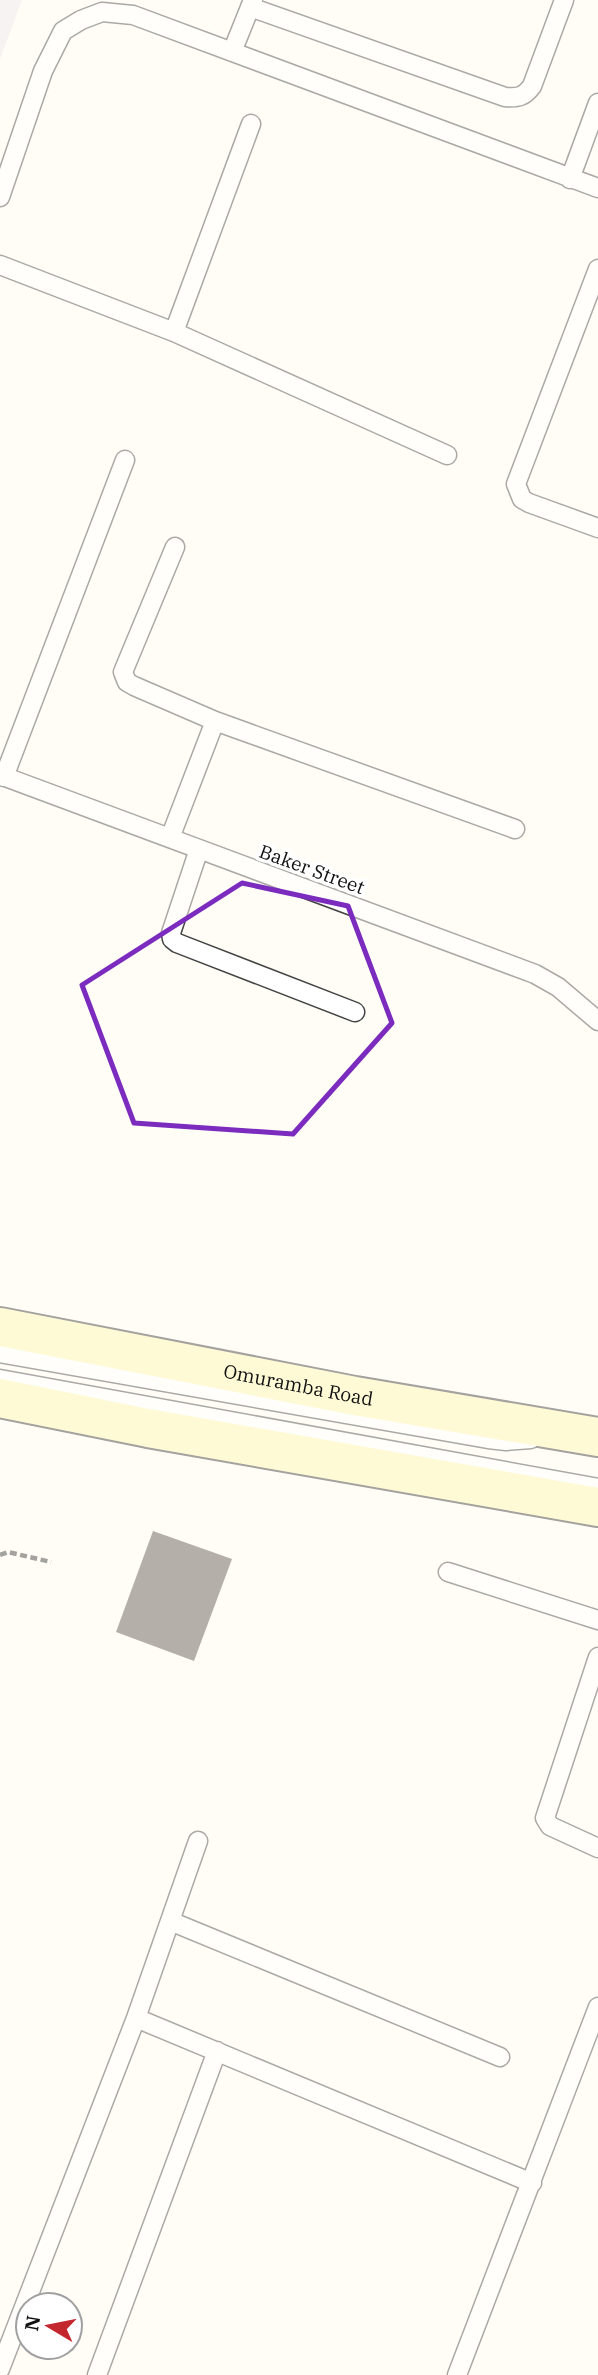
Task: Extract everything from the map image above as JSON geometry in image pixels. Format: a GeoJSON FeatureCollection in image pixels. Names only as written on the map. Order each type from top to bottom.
{"type":"FeatureCollection","features":[{"type":"Feature","properties":{"kind":"main road","name":"Omuramba Road"},"geometry":{"type":"LineString","coordinates":[[0,1327],[355,1396],[598,1437]]}},
{"type":"Feature","properties":{"kind":"main road"},"geometry":{"type":"LineString","coordinates":[[0,1398],[161,1430],[598,1507]]}},
{"type":"Feature","properties":{"kind":"lane"},"geometry":{"type":"LineString","coordinates":[[232,52],[251,4],[505,97],[517,98],[526,94],[532,86],[564,0]]}},
{"type":"Feature","properties":{"kind":"lane"},"geometry":{"type":"LineString","coordinates":[[0,197],[43,71],[63,32],[102,12],[133,15],[598,188]]}},
{"type":"Feature","properties":{"kind":"lane"},"geometry":{"type":"LineString","coordinates":[[570,179],[598,103]]}},
{"type":"Feature","properties":{"kind":"lane"},"geometry":{"type":"LineString","coordinates":[[174,332],[251,124]]}},
{"type":"Feature","properties":{"kind":"lane"},"geometry":{"type":"LineString","coordinates":[[0,265],[174,332],[447,455]]}},
{"type":"Feature","properties":{"kind":"lane"},"geometry":{"type":"LineString","coordinates":[[598,269],[516,484],[522,499],[529,503],[598,528]]}},
{"type":"Feature","properties":{"kind":"lane"},"geometry":{"type":"LineString","coordinates":[[2,776],[125,460]]}},
{"type":"Feature","properties":{"kind":"lane"},"geometry":{"type":"LineString","coordinates":[[175,547],[123,673],[134,686],[215,721],[515,829]]}},
{"type":"Feature","properties":{"kind":"lane"},"geometry":{"type":"LineString","coordinates":[[170,838],[215,721]]}},
{"type":"Feature","properties":{"kind":"lane","name":"Baker Street"},"geometry":{"type":"LineString","coordinates":[[2,776],[535,974],[558,987],[598,1021]]}},
{"type":"Feature","properties":{"kind":"lane"},"geometry":{"type":"LineString","coordinates":[[200,849],[171,933],[172,939],[355,1012]]}},
{"type":"Feature","properties":{"kind":"lane"},"geometry":{"type":"LineString","coordinates":[[0,1353],[488,1439],[537,1439],[559,1431]]}},
{"type":"Feature","properties":{"kind":"lane"},"geometry":{"type":"LineString","coordinates":[[0,1379],[598,1488]]}},
{"type":"Feature","properties":{"kind":"lane"},"geometry":{"type":"LineString","coordinates":[[448,1573],[598,1620]]}},
{"type":"Feature","properties":{"kind":"lane"},"geometry":{"type":"LineString","coordinates":[[596,1667],[545,1818],[550,1826],[598,1848]]}},
{"type":"Feature","properties":{"kind":"lane"},"geometry":{"type":"LineString","coordinates":[[0,2369],[136,2018],[198,1841]]}},
{"type":"Feature","properties":{"kind":"lane"},"geometry":{"type":"LineString","coordinates":[[170,1921],[500,2057]]}},
{"type":"Feature","properties":{"kind":"lane"},"geometry":{"type":"LineString","coordinates":[[457,2375],[598,2007]]}},
{"type":"Feature","properties":{"kind":"lane"},"geometry":{"type":"LineString","coordinates":[[136,2018],[532,2183]]}},
{"type":"Feature","properties":{"kind":"lane"},"geometry":{"type":"LineString","coordinates":[[97,2375],[217,2051]]}},
{"type":"Feature","properties":{"kind":"path"},"geometry":{"type":"LineString","coordinates":[[0,1555],[8,1552],[51,1562]]}},
{"type":"Feature","properties":{"kind":"highlighted area"},"geometry":{"type":"Polygon","coordinates":[[[242,883],[348,906],[392,1023],[293,1134],[134,1123],[82,985],[242,883]]]}},
{"type":"Feature","properties":{"kind":"shaded area"},"geometry":{"type":"Polygon","coordinates":[[[0,0],[22,0],[0,59],[0,0]]]}},
{"type":"Feature","properties":{"kind":"building"},"geometry":{"type":"Polygon","coordinates":[[[153,1531],[232,1559],[194,1661],[116,1632],[153,1531]]]}}]}
